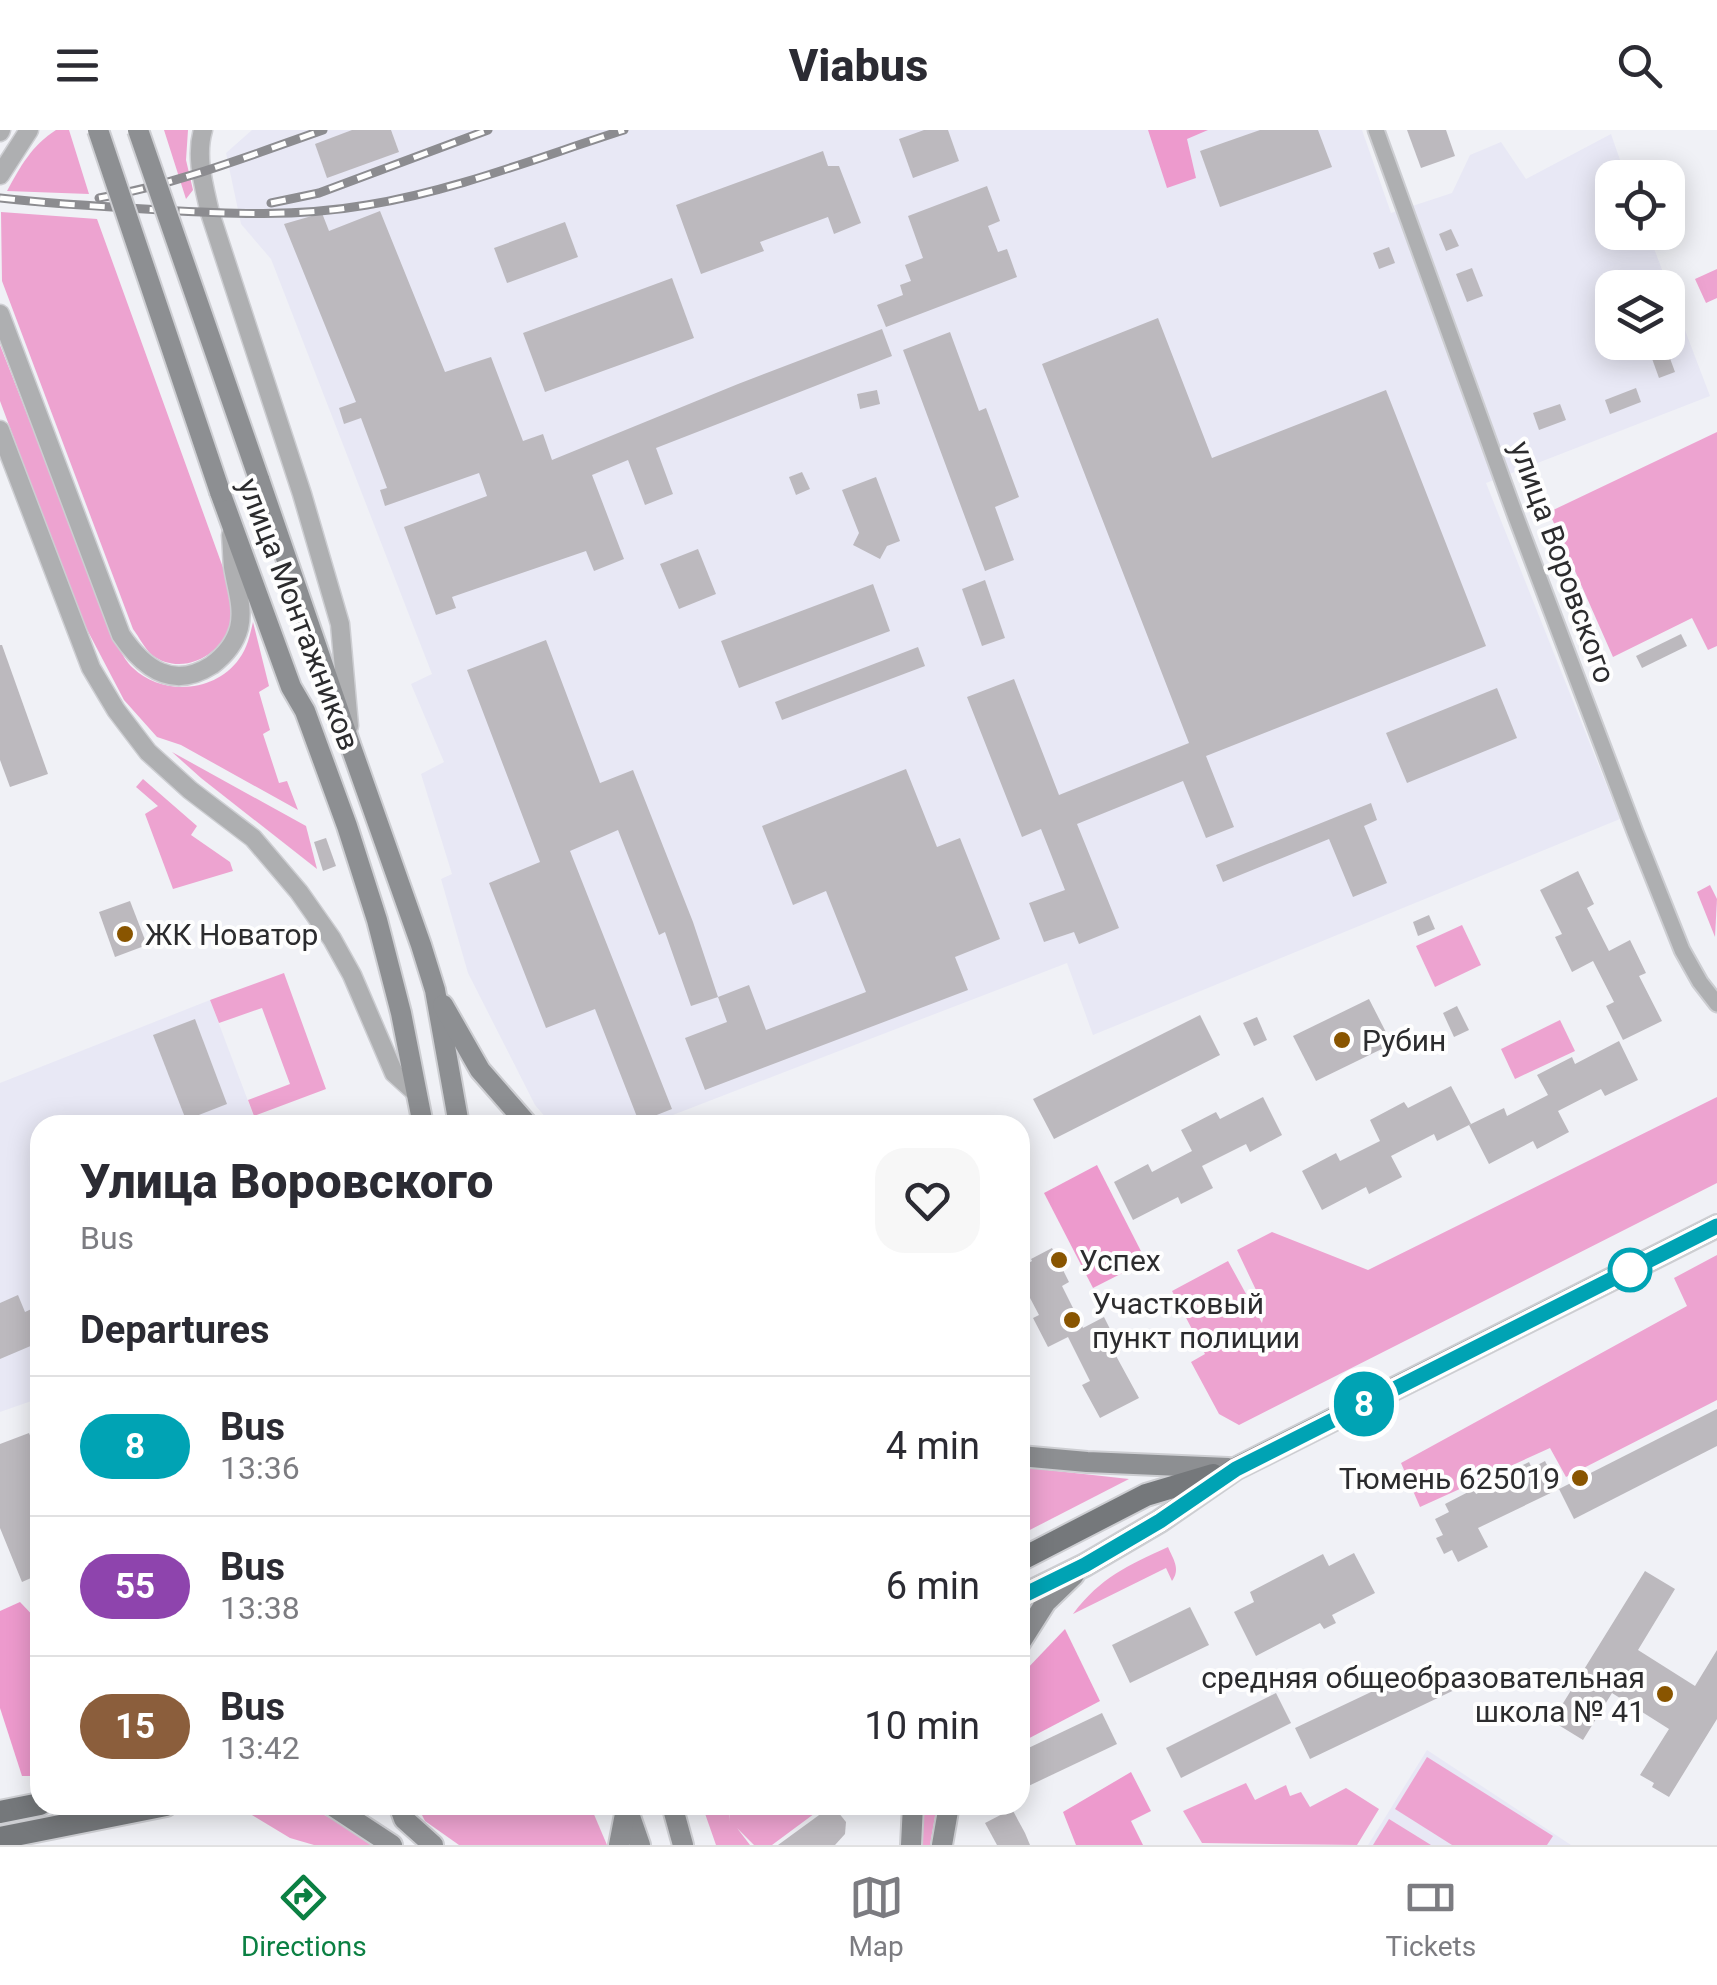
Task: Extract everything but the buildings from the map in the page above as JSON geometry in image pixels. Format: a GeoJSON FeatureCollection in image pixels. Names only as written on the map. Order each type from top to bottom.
{"type":"FeatureCollection","features":[{"type":"Feature","properties":{"kind":"main road","name":"улица Монтажников"},"geometry":{"type":"LineString","coordinates":[[98,130],[220,492],[353,844],[401,1013],[418,1112]]}},
{"type":"Feature","properties":{"kind":"main road","name":"улица Монтажников"},"geometry":{"type":"LineString","coordinates":[[138,130],[421,945],[435,990],[457,1115]]}},
{"type":"Feature","properties":{"kind":"main road"},"geometry":{"type":"LineString","coordinates":[[435,990],[480,1070],[519,1115]]}},
{"type":"Feature","properties":{"kind":"main road"},"geometry":{"type":"LineString","coordinates":[[1030,1592],[1160,1521],[1236,1469],[1717,1226]]}},
{"type":"Feature","properties":{"kind":"main road"},"geometry":{"type":"LineString","coordinates":[[1030,1457],[1236,1469]]}},
{"type":"Feature","properties":{"kind":"main road"},"geometry":{"type":"LineString","coordinates":[[1030,1555],[1146,1495],[1236,1469]]}},
{"type":"Feature","properties":{"kind":"main road"},"geometry":{"type":"LineString","coordinates":[[1030,1627],[1046,1602],[1085,1565]]}},
{"type":"Feature","properties":{"kind":"main road"},"geometry":{"type":"LineString","coordinates":[[0,1812],[30,1806]]}},
{"type":"Feature","properties":{"kind":"main road"},"geometry":{"type":"LineString","coordinates":[[0,1838],[116,1815]]}},
{"type":"Feature","properties":{"kind":"main road"},"geometry":{"type":"LineString","coordinates":[[346,1815],[392,1845]]}},
{"type":"Feature","properties":{"kind":"main road"},"geometry":{"type":"LineString","coordinates":[[403,1815],[432,1845]]}},
{"type":"Feature","properties":{"kind":"main road"},"geometry":{"type":"LineString","coordinates":[[619,1845],[624,1815]]}},
{"type":"Feature","properties":{"kind":"main road"},"geometry":{"type":"LineString","coordinates":[[629,1815],[640,1845]]}},
{"type":"Feature","properties":{"kind":"main road"},"geometry":{"type":"LineString","coordinates":[[675,1815],[684,1845]]}},
{"type":"Feature","properties":{"kind":"main road"},"geometry":{"type":"LineString","coordinates":[[911,1845],[912,1815]]}},
{"type":"Feature","properties":{"kind":"main road"},"geometry":{"type":"LineString","coordinates":[[942,1845],[947,1815]]}},
{"type":"Feature","properties":{"kind":"street"},"geometry":{"type":"LineString","coordinates":[[0,175],[29,130]]}},
{"type":"Feature","properties":{"kind":"street"},"geometry":{"type":"LineString","coordinates":[[203,130],[201,173],[210,212],[340,624],[351,747]]}},
{"type":"Feature","properties":{"kind":"street","name":"улица Воровского"},"geometry":{"type":"LineString","coordinates":[[1376,130],[1529,551],[1682,950],[1717,1004]]}},
{"type":"Feature","properties":{"kind":"street"},"geometry":{"type":"LineString","coordinates":[[0,314],[122,635],[134,655],[150,667],[184,676],[202,671],[220,659],[234,641],[241,608],[230,520]]}},
{"type":"Feature","properties":{"kind":"street"},"geometry":{"type":"LineString","coordinates":[[0,430],[92,668],[116,710],[148,752],[253,838],[299,892],[352,975],[394,1073],[418,1112]]}},
{"type":"Feature","properties":{"kind":"shaded area"},"geometry":{"type":"Polygon","coordinates":[[[56,130],[69,130],[89,194],[7,191],[33,150],[56,130]]]}},
{"type":"Feature","properties":{"kind":"shaded area"},"geometry":{"type":"Polygon","coordinates":[[[164,130],[188,130],[186,160],[193,190],[186,199],[164,130]]]}},
{"type":"Feature","properties":{"kind":"shaded area"},"geometry":{"type":"Polygon","coordinates":[[[252,130],[1362,130],[1391,213],[1452,193],[1470,155],[1501,142],[1526,179],[1611,134],[1620,160],[1595,160],[1595,250],[1655,250],[1662,270],[1595,270],[1595,360],[1685,360],[1685,330],[1710,396],[1486,483],[1620,819],[1093,1035],[1067,963],[673,1115],[544,1115],[468,973],[441,879],[452,874],[421,774],[444,762],[411,684],[432,674],[271,259],[241,224],[226,153],[252,130]]]}},
{"type":"Feature","properties":{"kind":"shaded area"},"geometry":{"type":"Polygon","coordinates":[[[1148,130],[1208,130],[1187,139],[1196,178],[1167,188],[1148,130]]]}},
{"type":"Feature","properties":{"kind":"shaded area"},"geometry":{"type":"Polygon","coordinates":[[[1,212],[97,219],[230,587],[232,615],[228,632],[201,659],[177,664],[164,661],[149,652],[133,629],[2,281],[1,212]]]}},
{"type":"Feature","properties":{"kind":"shaded area"},"geometry":{"type":"Polygon","coordinates":[[[1717,269],[1717,298],[1706,303],[1695,279],[1717,269]]]}},
{"type":"Feature","properties":{"kind":"shaded area"},"geometry":{"type":"Polygon","coordinates":[[[0,345],[119,649],[133,668],[158,683],[188,687],[203,684],[229,670],[239,659],[253,622],[269,686],[259,692],[270,730],[263,734],[279,783],[287,781],[298,810],[181,745],[157,737],[124,700],[81,618],[0,401],[0,345]]]}},
{"type":"Feature","properties":{"kind":"shaded area"},"geometry":{"type":"Polygon","coordinates":[[[1717,432],[1717,646],[1708,650],[1692,618],[1613,657],[1549,512],[1717,432]]]}},
{"type":"Feature","properties":{"kind":"shaded area"},"geometry":{"type":"Polygon","coordinates":[[[172,752],[306,826],[317,869],[201,778],[172,752]]]}},
{"type":"Feature","properties":{"kind":"shaded area"},"geometry":{"type":"Polygon","coordinates":[[[143,779],[197,826],[191,835],[230,862],[233,871],[173,889],[145,814],[158,806],[136,787],[143,779]]]}},
{"type":"Feature","properties":{"kind":"shaded area"},"geometry":{"type":"Polygon","coordinates":[[[1710,885],[1717,899],[1715,937],[1697,892],[1710,885]]]}},
{"type":"Feature","properties":{"kind":"shaded area"},"geometry":{"type":"Polygon","coordinates":[[[1462,925],[1481,965],[1435,987],[1416,946],[1462,925]]]}},
{"type":"Feature","properties":{"kind":"shaded area"},"geometry":{"type":"Polygon","coordinates":[[[284,973],[326,1089],[254,1115],[248,1100],[290,1084],[262,1008],[219,1023],[210,1000],[284,973]]]}},
{"type":"Feature","properties":{"kind":"shaded area"},"geometry":{"type":"Polygon","coordinates":[[[210,1000],[253,1115],[30,1115],[30,1402],[0,1412],[0,1083],[210,1000]]]}},
{"type":"Feature","properties":{"kind":"shaded area"},"geometry":{"type":"Polygon","coordinates":[[[1560,1020],[1575,1051],[1515,1079],[1501,1049],[1560,1020]]]}},
{"type":"Feature","properties":{"kind":"shaded area"},"geometry":{"type":"Polygon","coordinates":[[[1717,1097],[1717,1183],[1239,1425],[1219,1414],[1191,1362],[1205,1354],[1172,1291],[1228,1261],[1262,1323],[1265,1309],[1237,1250],[1272,1232],[1368,1270],[1717,1097]]]}},
{"type":"Feature","properties":{"kind":"shaded area"},"geometry":{"type":"Polygon","coordinates":[[[1097,1165],[1146,1261],[1093,1288],[1044,1193],[1097,1165]]]}},
{"type":"Feature","properties":{"kind":"shaded area"},"geometry":{"type":"Polygon","coordinates":[[[1717,1255],[1717,1400],[1566,1477],[1550,1448],[1420,1507],[1401,1463],[1687,1306],[1674,1278],[1717,1255]]]}},
{"type":"Feature","properties":{"kind":"shaded area"},"geometry":{"type":"Polygon","coordinates":[[[1030,1468],[1129,1479],[1030,1530],[1030,1468]]]}},
{"type":"Feature","properties":{"kind":"shaded area"},"geometry":{"type":"Polygon","coordinates":[[[1168,1547],[1176,1568],[1172,1581],[1166,1568],[1073,1614],[1105,1582],[1168,1547]]]}},
{"type":"Feature","properties":{"kind":"shaded area"},"geometry":{"type":"Polygon","coordinates":[[[20,1602],[30,1612],[30,1776],[22,1776],[0,1708],[0,1611],[20,1602]]]}},
{"type":"Feature","properties":{"kind":"shaded area"},"geometry":{"type":"Polygon","coordinates":[[[1065,1629],[1100,1701],[1030,1738],[1030,1666],[1065,1629]]]}},
{"type":"Feature","properties":{"kind":"shaded area"},"geometry":{"type":"Polygon","coordinates":[[[1427,1750],[1571,1845],[1368,1845],[1427,1750]]]}},
{"type":"Feature","properties":{"kind":"shaded area"},"geometry":{"type":"Polygon","coordinates":[[[1427,1757],[1553,1836],[1547,1845],[1452,1845],[1395,1809],[1427,1757]]]}},
{"type":"Feature","properties":{"kind":"shaded area"},"geometry":{"type":"Polygon","coordinates":[[[1131,1772],[1151,1811],[1131,1821],[1143,1845],[1076,1845],[1063,1812],[1131,1772]]]}},
{"type":"Feature","properties":{"kind":"shaded area"},"geometry":{"type":"Polygon","coordinates":[[[1246,1783],[1255,1800],[1286,1785],[1290,1796],[1301,1792],[1310,1807],[1346,1788],[1379,1809],[1357,1845],[1202,1843],[1183,1811],[1246,1783]]]}},
{"type":"Feature","properties":{"kind":"shaded area"},"geometry":{"type":"Polygon","coordinates":[[[252,1815],[324,1815],[371,1845],[314,1845],[290,1838],[252,1815]]]}},
{"type":"Feature","properties":{"kind":"shaded area"},"geometry":{"type":"Polygon","coordinates":[[[422,1815],[594,1815],[607,1845],[459,1845],[422,1815]]]}},
{"type":"Feature","properties":{"kind":"shaded area"},"geometry":{"type":"Polygon","coordinates":[[[706,1815],[729,1815],[730,1821],[729,1815],[812,1815],[772,1845],[754,1845],[737,1828],[750,1845],[716,1845],[706,1815]]]}},
{"type":"Feature","properties":{"kind":"shaded area"},"geometry":{"type":"Polygon","coordinates":[[[920,1815],[935,1815],[930,1845],[919,1845],[920,1815]]]}},
{"type":"Feature","properties":{"kind":"shaded area"},"geometry":{"type":"Polygon","coordinates":[[[1389,1819],[1431,1845],[1373,1845],[1389,1819]]]}},
{"type":"Feature","properties":{"kind":"railway"},"geometry":{"type":"LineString","coordinates":[[99,198],[185,177],[323,130]]}},
{"type":"Feature","properties":{"kind":"railway"},"geometry":{"type":"LineString","coordinates":[[271,203],[319,193],[488,130]]}},
{"type":"Feature","properties":{"kind":"railway"},"geometry":{"type":"LineString","coordinates":[[0,198],[212,213],[341,209],[464,182],[624,130]]}},
{"type":"Feature","properties":{"kind":"bus line","name":"8"},"geometry":{"type":"LineString","coordinates":[[1030,1592],[1160,1521],[1236,1469],[1717,1226]]}},
{"type":"Feature","properties":{"kind":"place","name":"ЖК Новатор"},"geometry":{"type":"Point","coordinates":[125,934]}},
{"type":"Feature","properties":{"kind":"place","name":"Рубин"},"geometry":{"type":"Point","coordinates":[1342,1040]}},
{"type":"Feature","properties":{"kind":"place","name":"Успех"},"geometry":{"type":"Point","coordinates":[1059,1260]}},
{"type":"Feature","properties":{"kind":"place","name":"Участковый пункт полиции"},"geometry":{"type":"Point","coordinates":[1072,1320]}},
{"type":"Feature","properties":{"kind":"place","name":"Тюмень 625019"},"geometry":{"type":"Point","coordinates":[1580,1478]}},
{"type":"Feature","properties":{"kind":"place","name":"средняя общеобразовательная школа № 41"},"geometry":{"type":"Point","coordinates":[1665,1694]}}]}
